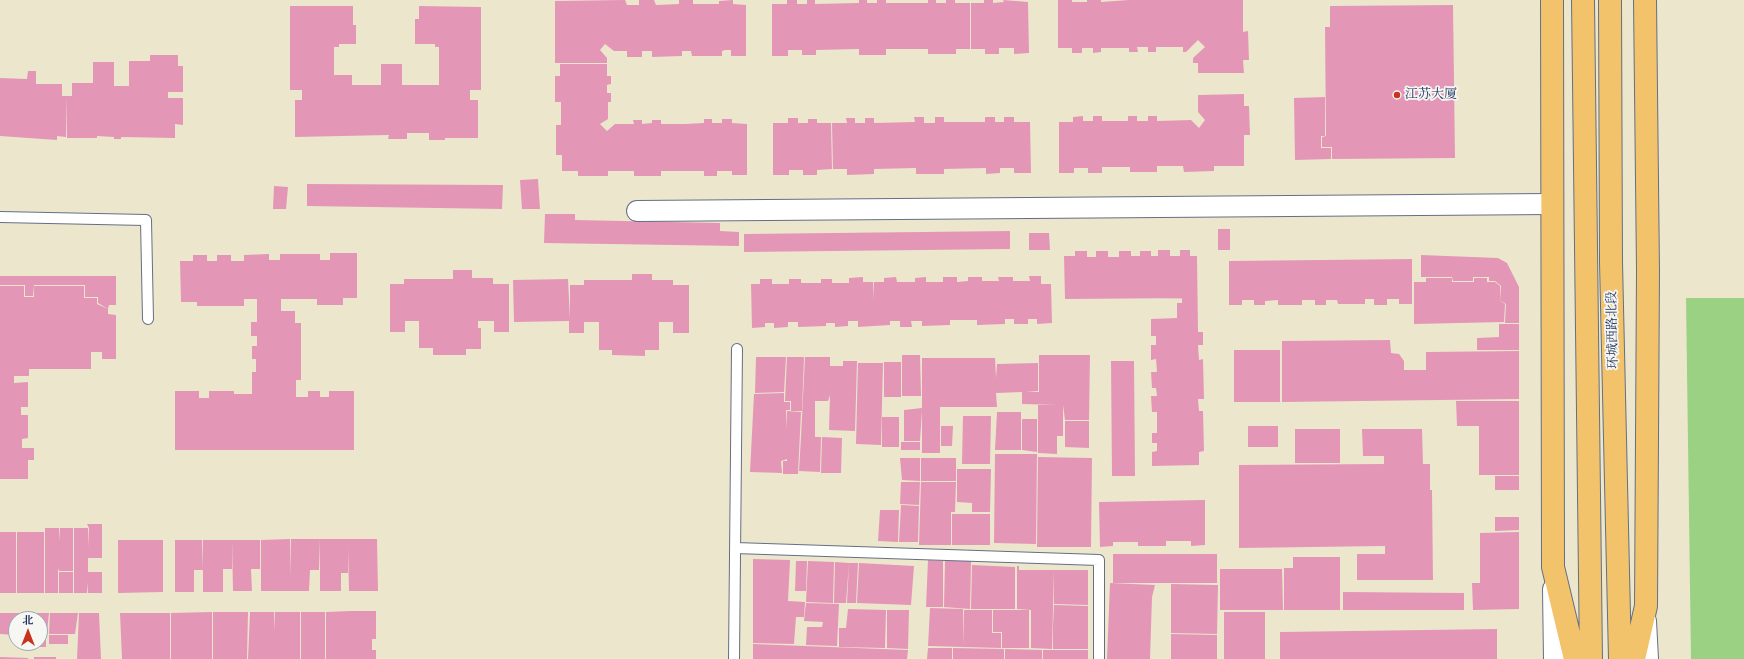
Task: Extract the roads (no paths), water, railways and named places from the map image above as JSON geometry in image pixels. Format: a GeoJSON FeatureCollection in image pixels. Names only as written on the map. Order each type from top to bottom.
{"type":"FeatureCollection","features":[{"type":"Feature","properties":{"kind":"main road"},"geometry":{"type":"LineString","coordinates":[[1552,0],[1551,204],[1553,567],[1575,659]]}},
{"type":"Feature","properties":{"kind":"main road","name":"环城西路北段"},"geometry":{"type":"LineString","coordinates":[[1583,0],[1591,659]]}},
{"type":"Feature","properties":{"kind":"main road","name":"环城西路北段"},"geometry":{"type":"LineString","coordinates":[[1610,0],[1611,262],[1620,659]]}},
{"type":"Feature","properties":{"kind":"main road"},"geometry":{"type":"LineString","coordinates":[[1634,659],[1646,606],[1648,271],[1645,0]]}},
{"type":"Feature","properties":{"kind":"street"},"geometry":{"type":"LineString","coordinates":[[637,211],[1551,204]]}},
{"type":"Feature","properties":{"kind":"street"},"geometry":{"type":"LineString","coordinates":[[1553,567],[1554,659]]}},
{"type":"Feature","properties":{"kind":"street"},"geometry":{"type":"LineString","coordinates":[[1646,606],[1648,659]]}},
{"type":"Feature","properties":{"kind":"lane"},"geometry":{"type":"LineString","coordinates":[[0,217],[146,220],[148,319]]}},
{"type":"Feature","properties":{"kind":"lane"},"geometry":{"type":"LineString","coordinates":[[734,659],[737,349]]}},
{"type":"Feature","properties":{"kind":"lane"},"geometry":{"type":"LineString","coordinates":[[735,548],[1099,560],[1099,659]]}},
{"type":"Feature","properties":{"kind":"place","name":"江苏大厦"},"geometry":{"type":"Point","coordinates":[1397,95]}}]}
